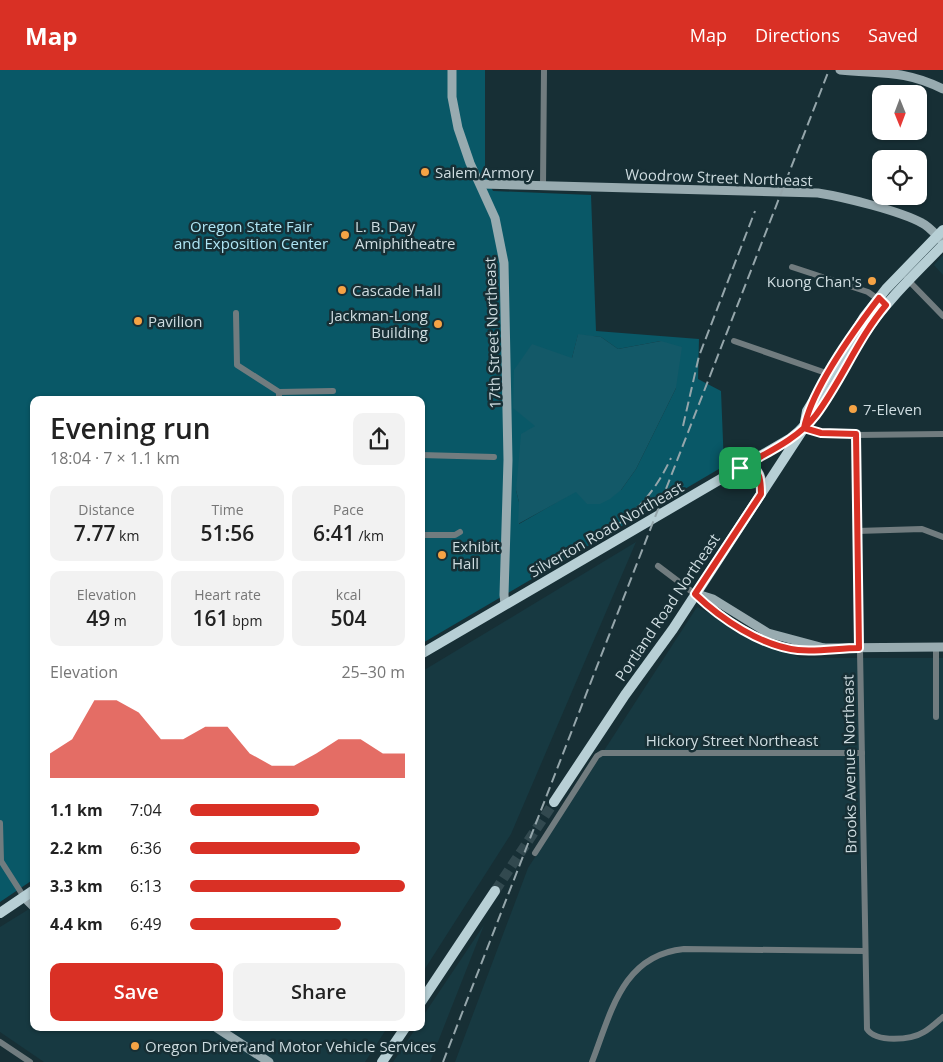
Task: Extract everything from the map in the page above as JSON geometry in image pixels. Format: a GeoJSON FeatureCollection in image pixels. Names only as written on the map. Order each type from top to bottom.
{"type":"FeatureCollection","features":[{"type":"Feature","properties":{"kind":"main road","name":"17th Street Northeast"},"geometry":{"type":"LineString","coordinates":[[452,70],[452,96],[458,128],[470,163],[482,184],[499,232],[505,280],[508,460],[505,604]]}},
{"type":"Feature","properties":{"kind":"main road"},"geometry":{"type":"LineString","coordinates":[[840,70],[898,71],[917,75],[943,90]]}},
{"type":"Feature","properties":{"kind":"main road","name":"Woodrow Street Northeast"},"geometry":{"type":"LineString","coordinates":[[482,184],[818,193],[835,196],[910,218],[923,224],[942,238]]}},
{"type":"Feature","properties":{"kind":"main road"},"geometry":{"type":"LineString","coordinates":[[804,428],[807,411],[853,334],[942,238]]}},
{"type":"Feature","properties":{"kind":"main road"},"geometry":{"type":"LineString","coordinates":[[804,428],[816,416],[883,302]]}},
{"type":"Feature","properties":{"kind":"main road","name":"Silverton Road Northeast"},"geometry":{"type":"LineString","coordinates":[[425,652],[786,442],[804,428]]}},
{"type":"Feature","properties":{"kind":"main road","name":"Portland Road Northeast"},"geometry":{"type":"LineString","coordinates":[[554,802],[695,594],[804,428]]}},
{"type":"Feature","properties":{"kind":"main road"},"geometry":{"type":"LineString","coordinates":[[740,468],[749,467],[758,471],[761,480],[761,494]]}},
{"type":"Feature","properties":{"kind":"main road"},"geometry":{"type":"LineString","coordinates":[[695,594],[708,606],[766,641],[799,650],[940,647]]}},
{"type":"Feature","properties":{"kind":"main road"},"geometry":{"type":"LineString","coordinates":[[425,996],[496,891]]}},
{"type":"Feature","properties":{"kind":"main road"},"geometry":{"type":"LineString","coordinates":[[0,913],[30,893]]}},
{"type":"Feature","properties":{"kind":"main road"},"geometry":{"type":"LineString","coordinates":[[24,897],[30,903]]}},
{"type":"Feature","properties":{"kind":"main road"},"geometry":{"type":"LineString","coordinates":[[222,1031],[270,1062]]}},
{"type":"Feature","properties":{"kind":"main road"},"geometry":{"type":"LineString","coordinates":[[382,1062],[403,1031]]}},
{"type":"Feature","properties":{"kind":"street"},"geometry":{"type":"LineString","coordinates":[[543,186],[544,70]]}},
{"type":"Feature","properties":{"kind":"street"},"geometry":{"type":"LineString","coordinates":[[792,267],[868,292],[883,302]]}},
{"type":"Feature","properties":{"kind":"street"},"geometry":{"type":"LineString","coordinates":[[905,276],[943,316]]}},
{"type":"Feature","properties":{"kind":"street"},"geometry":{"type":"LineString","coordinates":[[236,313],[238,365],[279,392],[333,392]]}},
{"type":"Feature","properties":{"kind":"street"},"geometry":{"type":"LineString","coordinates":[[734,341],[829,374]]}},
{"type":"Feature","properties":{"kind":"street"},"geometry":{"type":"LineString","coordinates":[[804,428],[821,433],[943,434]]}},
{"type":"Feature","properties":{"kind":"street","name":"Brooks Avenue Northeast"},"geometry":{"type":"LineString","coordinates":[[856,434],[867,1024],[870,1033],[883,1038],[917,1036],[943,1017]]}},
{"type":"Feature","properties":{"kind":"street"},"geometry":{"type":"LineString","coordinates":[[425,455],[494,456]]}},
{"type":"Feature","properties":{"kind":"street"},"geometry":{"type":"LineString","coordinates":[[857,531],[922,529],[943,537]]}},
{"type":"Feature","properties":{"kind":"street"},"geometry":{"type":"LineString","coordinates":[[425,535],[455,535],[460,532]]}},
{"type":"Feature","properties":{"kind":"street"},"geometry":{"type":"LineString","coordinates":[[658,566],[695,594]]}},
{"type":"Feature","properties":{"kind":"street"},"geometry":{"type":"LineString","coordinates":[[936,717],[940,647]]}},
{"type":"Feature","properties":{"kind":"street","name":"Hickory Street Northeast"},"geometry":{"type":"LineString","coordinates":[[535,853],[597,756],[602,753],[862,753]]}},
{"type":"Feature","properties":{"kind":"street"},"geometry":{"type":"LineString","coordinates":[[0,823],[1,862],[24,897]]}},
{"type":"Feature","properties":{"kind":"street"},"geometry":{"type":"LineString","coordinates":[[592,1062],[619,990],[638,967],[657,955],[684,949],[865,951]]}},
{"type":"Feature","properties":{"kind":"street"},"geometry":{"type":"LineString","coordinates":[[0,1042],[30,1062]]}},
{"type":"Feature","properties":{"kind":"shaded area"},"geometry":{"type":"Polygon","coordinates":[[[943,255],[943,275],[934,265],[943,255]]]}},
{"type":"Feature","properties":{"kind":"shaded area"},"geometry":{"type":"Polygon","coordinates":[[[578,334],[601,337],[618,349],[661,341],[682,347],[676,388],[636,469],[621,490],[600,504],[587,504],[576,492],[518,524],[519,502],[516,490],[521,434],[535,426],[513,408],[514,370],[532,344],[572,358],[578,334]]]}},
{"type":"Feature","properties":{"kind":"shaded area"},"geometry":{"type":"Polygon","coordinates":[[[636,542],[511,834],[425,969],[425,670],[636,542]]]}},
{"type":"Feature","properties":{"kind":"shaded area"},"geometry":{"type":"Polygon","coordinates":[[[697,607],[800,658],[943,658],[943,1062],[455,1062],[528,868],[697,607]]]}},
{"type":"Feature","properties":{"kind":"shaded area"},"geometry":{"type":"Polygon","coordinates":[[[30,908],[30,1031],[385,1031],[365,1062],[44,1062],[0,1032],[0,927],[30,908]]]}},
{"type":"Feature","properties":{"kind":"shaded area"},"geometry":{"type":"Polygon","coordinates":[[[484,925],[430,1062],[393,1062],[414,1031],[425,1031],[425,1013],[484,925]]]}},
{"type":"Feature","properties":{"kind":"green space","name":"Oregon State Fair and Exposition Center"},"geometry":{"type":"Polygon","coordinates":[[[0,70],[485,70],[485,175],[493,191],[591,195],[596,331],[699,339],[698,379],[721,391],[724,466],[425,642],[425,396],[30,396],[30,882],[0,902],[0,70]],[[578,335],[572,358],[535,426],[516,490],[519,502],[519,524],[576,491],[621,490],[636,469],[676,388],[661,341],[618,349],[601,337],[578,335]]]}},
{"type":"Feature","properties":{"kind":"tunnel"},"geometry":{"type":"LineString","coordinates":[[495,891],[554,802]]}},
{"type":"Feature","properties":{"kind":"railway"},"geometry":{"type":"LineString","coordinates":[[443,1062],[829,70]]}},
{"type":"Feature","properties":{"kind":"railway"},"geometry":{"type":"LineString","coordinates":[[683,426],[699,356],[755,211]]}},
{"type":"Feature","properties":{"kind":"railway"},"geometry":{"type":"LineString","coordinates":[[613,528],[647,497],[660,479],[671,458]]}},
{"type":"Feature","properties":{"kind":"place","name":"Salem Armory"},"geometry":{"type":"Point","coordinates":[425,172]}},
{"type":"Feature","properties":{"kind":"place","name":"L. B. Day Amiphitheatre"},"geometry":{"type":"Point","coordinates":[345,235]}},
{"type":"Feature","properties":{"kind":"place","name":"Kuong Chan's"},"geometry":{"type":"Point","coordinates":[872,281]}},
{"type":"Feature","properties":{"kind":"place","name":"Cascade Hall"},"geometry":{"type":"Point","coordinates":[342,290]}},
{"type":"Feature","properties":{"kind":"place","name":"Pavilion"},"geometry":{"type":"Point","coordinates":[138,321]}},
{"type":"Feature","properties":{"kind":"place","name":"Jackman-Long Building"},"geometry":{"type":"Point","coordinates":[438,324]}},
{"type":"Feature","properties":{"kind":"place","name":"7-Eleven"},"geometry":{"type":"Point","coordinates":[853,409]}},
{"type":"Feature","properties":{"kind":"place","name":"Exhibit Hall"},"geometry":{"type":"Point","coordinates":[442,555]}},
{"type":"Feature","properties":{"kind":"place","name":"Oregon Driver and Motor Vehicle Services"},"geometry":{"type":"Point","coordinates":[135,1046]}},
{"type":"Feature","properties":{"kind":"route"},"geometry":{"type":"LineString","coordinates":[[740,468],[749,467],[758,471],[761,480],[761,494],[695,594],[708,606],[755,636],[774,644],[792,649],[815,651],[824,648],[859,648],[856,434],[821,433],[804,428],[807,411],[853,334],[879,298],[886,305],[865,332],[816,416],[804,428],[791,438],[740,468]]}}]}
